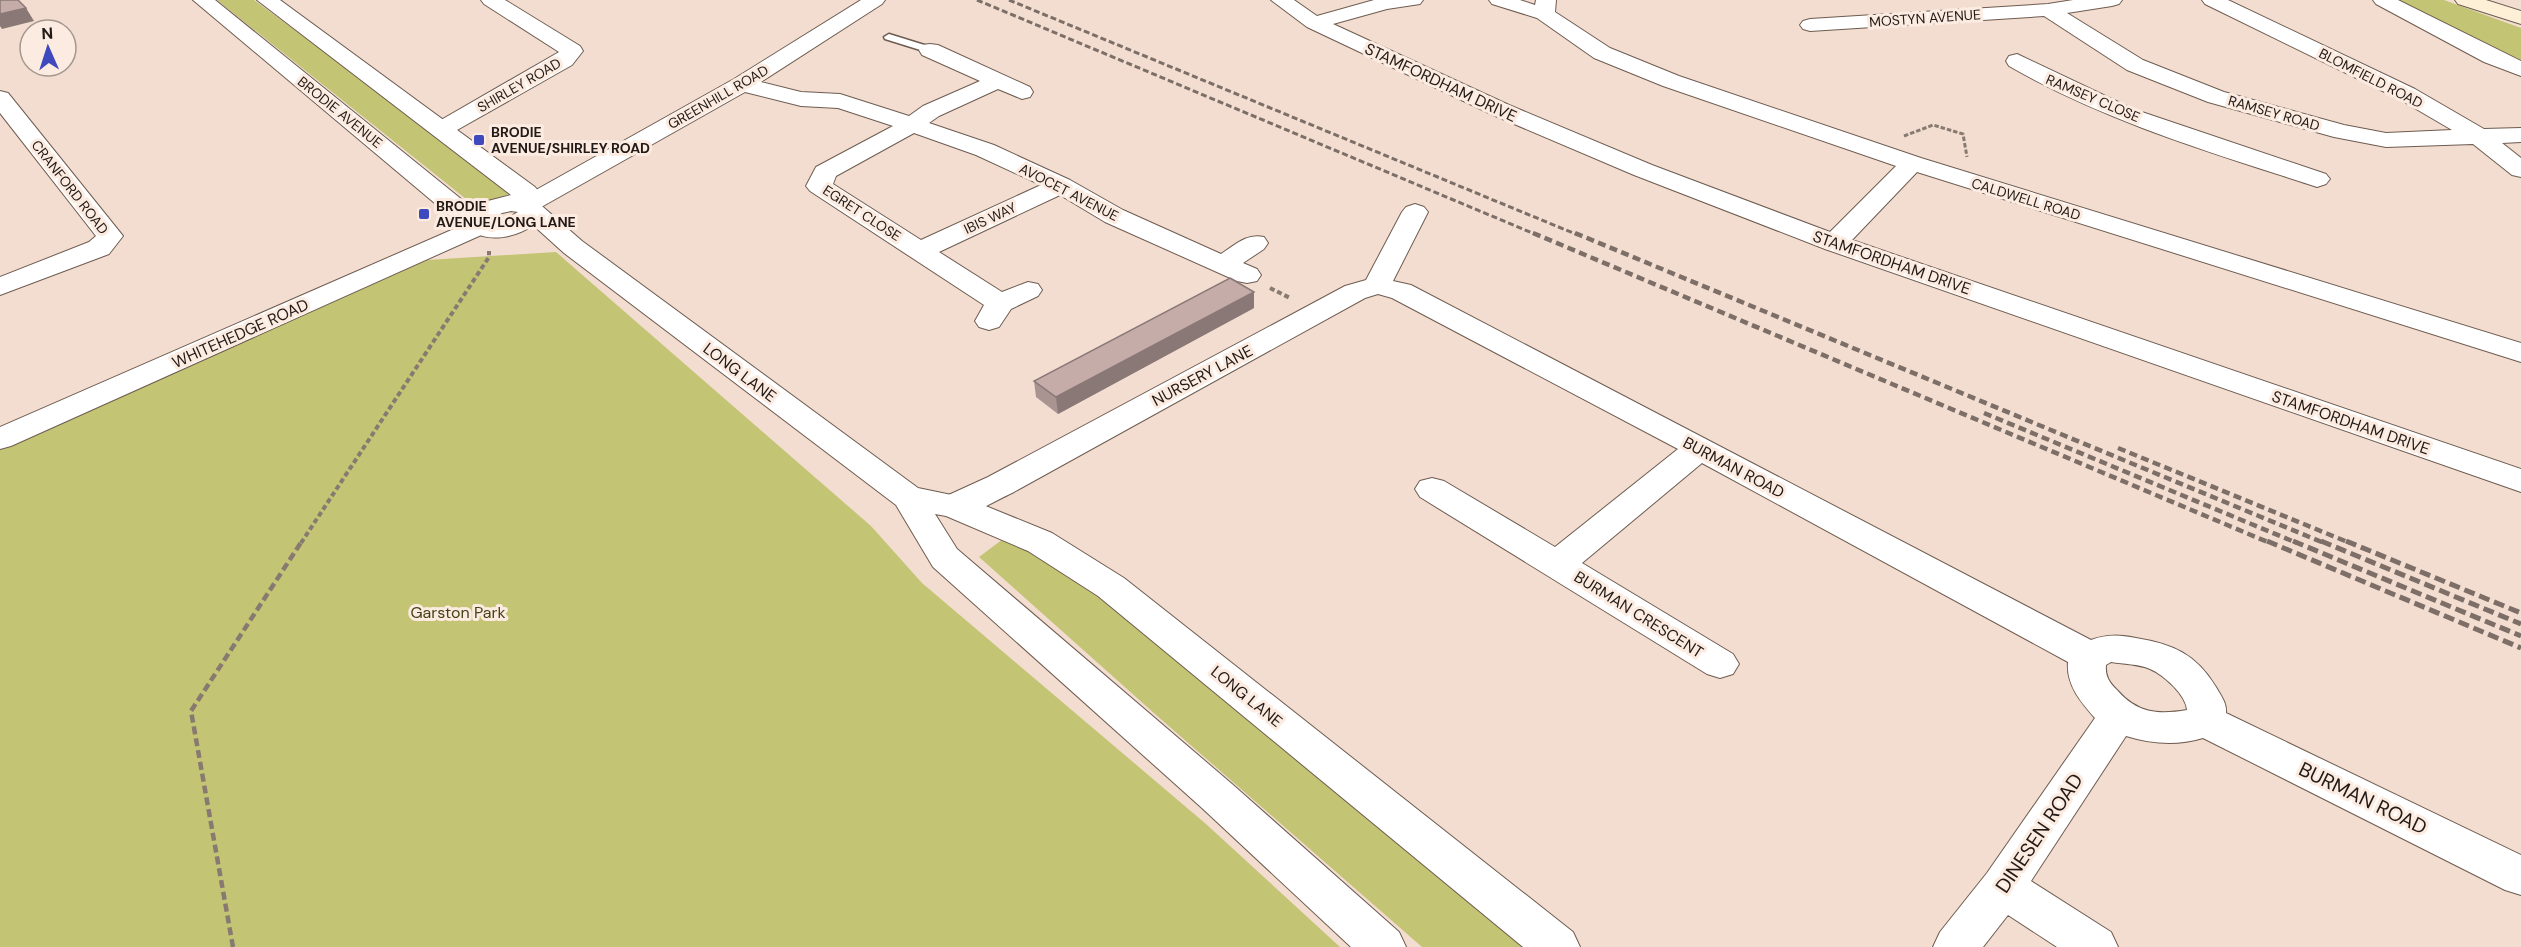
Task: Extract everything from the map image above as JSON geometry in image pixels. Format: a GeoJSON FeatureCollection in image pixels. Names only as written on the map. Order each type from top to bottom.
{"type":"FeatureCollection","features":[{"type":"Feature","properties":{"kind":"main road"},"geometry":{"type":"LineString","coordinates":[[2465,0],[2521,18]]}},
{"type":"Feature","properties":{"kind":"street","name":"BRODIE AVENUE"},"geometry":{"type":"LineString","coordinates":[[203,0],[465,215],[488,225]]}},
{"type":"Feature","properties":{"kind":"street"},"geometry":{"type":"LineString","coordinates":[[267,0],[526,192],[526,207]]}},
{"type":"Feature","properties":{"kind":"street","name":"SHIRLEY ROAD"},"geometry":{"type":"LineString","coordinates":[[442,129],[564,60],[572,51],[491,0]]}},
{"type":"Feature","properties":{"kind":"street","name":"GREENHILL ROAD"},"geometry":{"type":"LineString","coordinates":[[488,225],[519,224],[526,220],[526,207],[742,84],[875,0]]}},
{"type":"Feature","properties":{"kind":"street","name":"STAMFORDHAM DRIVE"},"geometry":{"type":"LineString","coordinates":[[1281,0],[1314,22],[1533,124],[1643,170],[1834,243],[2521,481]]}},
{"type":"Feature","properties":{"kind":"street"},"geometry":{"type":"LineString","coordinates":[[1314,22],[1386,3],[1413,0]]}},
{"type":"Feature","properties":{"kind":"street","name":"CALDWELL ROAD"},"geometry":{"type":"LineString","coordinates":[[1499,0],[1545,7],[1602,53],[1671,81],[1912,163],[2521,353]]}},
{"type":"Feature","properties":{"kind":"street","name":"MOSTYN AVENUE"},"geometry":{"type":"LineString","coordinates":[[1810,25],[2048,10],[2112,0]]}},
{"type":"Feature","properties":{"kind":"street","name":"BLOMFIELD ROAD"},"geometry":{"type":"LineString","coordinates":[[2212,0],[2407,94],[2478,136],[2521,170]]}},
{"type":"Feature","properties":{"kind":"street"},"geometry":{"type":"LineString","coordinates":[[2383,0],[2492,57],[2521,69]]}},
{"type":"Feature","properties":{"kind":"street","name":"RAMSEY ROAD"},"geometry":{"type":"LineString","coordinates":[[2048,10],[2135,65],[2193,113],[2342,132],[2386,140],[2521,135]]}},
{"type":"Feature","properties":{"kind":"street"},"geometry":{"type":"LineString","coordinates":[[930,50],[1022,93]]}},
{"type":"Feature","properties":{"kind":"street","name":"RAMSEY CLOSE"},"geometry":{"type":"LineString","coordinates":[[2017,61],[2051,82],[2193,113],[2316,179]]}},
{"type":"Feature","properties":{"kind":"street"},"geometry":{"type":"LineString","coordinates":[[912,124],[931,111],[998,81]]}},
{"type":"Feature","properties":{"kind":"street","name":"AVOCET AVENUE"},"geometry":{"type":"LineString","coordinates":[[742,84],[801,99],[840,101],[985,150],[1061,185],[1114,216],[1235,270]]}},
{"type":"Feature","properties":{"kind":"street","name":"CRANFORD ROAD"},"geometry":{"type":"LineString","coordinates":[[0,98],[110,236],[99,248],[0,287]]}},
{"type":"Feature","properties":{"kind":"street","name":"EGRET CLOSE"},"geometry":{"type":"LineString","coordinates":[[912,124],[825,172],[819,186],[919,250],[994,312],[1028,290]]}},
{"type":"Feature","properties":{"kind":"street"},"geometry":{"type":"LineString","coordinates":[[1834,243],[1912,163]]}},
{"type":"Feature","properties":{"kind":"street","name":"IBIS WAY"},"geometry":{"type":"LineString","coordinates":[[919,250],[1061,185]]}},
{"type":"Feature","properties":{"kind":"street","name":"LONG LANE"},"geometry":{"type":"LineString","coordinates":[[526,207],[573,247],[908,497],[945,558],[1217,796],[1383,947]]}},
{"type":"Feature","properties":{"kind":"street"},"geometry":{"type":"LineString","coordinates":[[1377,286],[1415,212]]}},
{"type":"Feature","properties":{"kind":"street","name":"LONG LANE"},"geometry":{"type":"LineString","coordinates":[[488,225],[573,247]]}},
{"type":"Feature","properties":{"kind":"street","name":"WHITEHEDGE ROAD"},"geometry":{"type":"LineString","coordinates":[[0,439],[488,225]]}},
{"type":"Feature","properties":{"kind":"street"},"geometry":{"type":"LineString","coordinates":[[1235,270],[1255,243]]}},
{"type":"Feature","properties":{"kind":"street","name":"NURSERY LANE"},"geometry":{"type":"LineString","coordinates":[[954,506],[1000,484],[1355,292],[1377,286]]}},
{"type":"Feature","properties":{"kind":"street","name":"BURMAN ROAD"},"geometry":{"type":"LineString","coordinates":[[1377,286],[1401,291],[2088,656]]}},
{"type":"Feature","properties":{"kind":"street","name":"BURMAN CRESCENT"},"geometry":{"type":"LineString","coordinates":[[1558,564],[1700,448]]}},
{"type":"Feature","properties":{"kind":"street","name":"BURMAN CRESCENT"},"geometry":{"type":"LineString","coordinates":[[1432,489],[1720,664]]}},
{"type":"Feature","properties":{"kind":"street","name":"LONG LANE"},"geometry":{"type":"LineString","coordinates":[[908,497],[954,506],[1040,542],[1111,587],[1557,947]]}},
{"type":"Feature","properties":{"kind":"street"},"geometry":{"type":"LineString","coordinates":[[2110,648],[2159,656],[2183,672],[2207,706],[2206,721],[2188,728],[2145,726],[2118,716],[2093,691],[2084,670],[2088,656],[2110,648]]}},
{"type":"Feature","properties":{"kind":"street","name":"DINESEN ROAD"},"geometry":{"type":"LineString","coordinates":[[1956,947],[2003,887],[2118,716]]}},
{"type":"Feature","properties":{"kind":"street","name":"BURMAN ROAD"},"geometry":{"type":"LineString","coordinates":[[2206,721],[2521,876]]}},
{"type":"Feature","properties":{"kind":"street"},"geometry":{"type":"LineString","coordinates":[[2003,887],[2095,947]]}},
{"type":"Feature","properties":{"kind":"lane"},"geometry":{"type":"LineString","coordinates":[[889,37],[930,50]]}},
{"type":"Feature","properties":{"kind":"path"},"geometry":{"type":"LineString","coordinates":[[1871,149],[1933,124],[1963,134],[1971,181]]}},
{"type":"Feature","properties":{"kind":"path"},"geometry":{"type":"LineString","coordinates":[[233,947],[191,711],[489,257],[488,225]]}},
{"type":"Feature","properties":{"kind":"path"},"geometry":{"type":"LineString","coordinates":[[1235,270],[1317,313]]}},
{"type":"Feature","properties":{"kind":"green space"},"geometry":{"type":"Polygon","coordinates":[[[217,0],[254,0],[514,192],[476,207],[217,0]]]}},
{"type":"Feature","properties":{"kind":"green space"},"geometry":{"type":"Polygon","coordinates":[[[2394,0],[2444,0],[2521,28],[2521,60],[2394,0]]]}},
{"type":"Feature","properties":{"kind":"green space","name":"Garston Park"},"geometry":{"type":"Polygon","coordinates":[[[556,252],[871,526],[922,583],[1206,824],[1340,947],[0,947],[0,450],[427,260],[556,252]]]}},
{"type":"Feature","properties":{"kind":"green space"},"geometry":{"type":"Polygon","coordinates":[[[1003,539],[1045,559],[1121,608],[1532,947],[1422,947],[979,557],[1003,539]]]}},
{"type":"Feature","properties":{"kind":"building"},"geometry":{"type":"Polygon","coordinates":[[[0,0],[18,0],[26,8],[0,14],[0,0]]]}},
{"type":"Feature","properties":{"kind":"building"},"geometry":{"type":"Polygon","coordinates":[[[1230,278],[1254,292],[1056,397],[1034,381],[1230,278]]]}},
{"type":"Feature","properties":{"kind":"railway"},"geometry":{"type":"LineString","coordinates":[[977,0],[1537,235]]}},
{"type":"Feature","properties":{"kind":"railway"},"geometry":{"type":"LineString","coordinates":[[1009,0],[1578,235]]}},
{"type":"Feature","properties":{"kind":"railway"},"geometry":{"type":"LineString","coordinates":[[1533,233],[2270,543]]}},
{"type":"Feature","properties":{"kind":"railway"},"geometry":{"type":"LineString","coordinates":[[1575,233],[2324,543]]}},
{"type":"Feature","properties":{"kind":"railway"},"geometry":{"type":"LineString","coordinates":[[1984,413],[2297,543]]}},
{"type":"Feature","properties":{"kind":"railway"},"geometry":{"type":"LineString","coordinates":[[2118,448],[2350,543]]}},
{"type":"Feature","properties":{"kind":"railway"},"geometry":{"type":"LineString","coordinates":[[2267,541],[2521,648]]}},
{"type":"Feature","properties":{"kind":"railway"},"geometry":{"type":"LineString","coordinates":[[2293,541],[2521,636]]}},
{"type":"Feature","properties":{"kind":"railway"},"geometry":{"type":"LineString","coordinates":[[2321,541],[2521,624]]}},
{"type":"Feature","properties":{"kind":"railway"},"geometry":{"type":"LineString","coordinates":[[2346,541],[2521,613]]}},
{"type":"Feature","properties":{"kind":"place","name":"BRODIE AVENUE/SHIRLEY ROAD"},"geometry":{"type":"Point","coordinates":[479,140]}},
{"type":"Feature","properties":{"kind":"place","name":"BRODIE AVENUE/LONG LANE"},"geometry":{"type":"Point","coordinates":[424,214]}}]}
